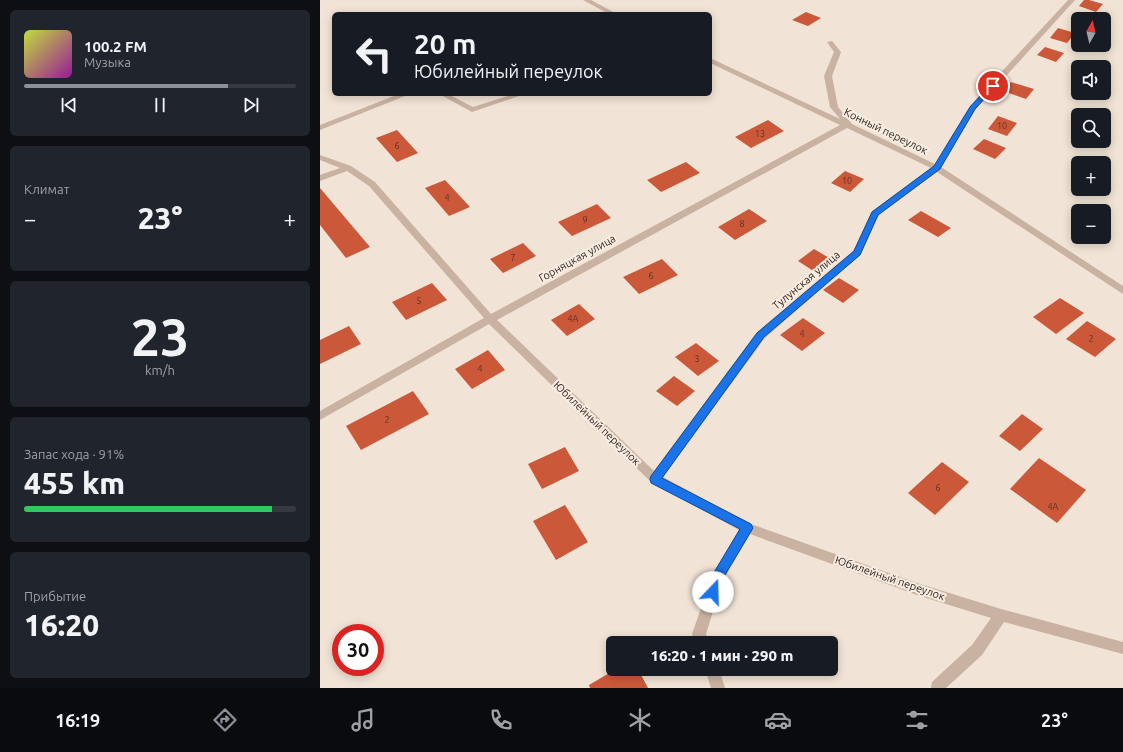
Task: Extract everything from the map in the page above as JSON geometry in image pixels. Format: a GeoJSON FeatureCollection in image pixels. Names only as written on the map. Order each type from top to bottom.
{"type":"FeatureCollection","features":[{"type":"Feature","properties":{"kind":"street"},"geometry":{"type":"LineString","coordinates":[[586,0],[610,12]]}},
{"type":"Feature","properties":{"kind":"street","name":"Тулунская улица"},"geometry":{"type":"LineString","coordinates":[[655,479],[760,335],[857,253],[875,213],[937,168],[973,108],[1072,0]]}},
{"type":"Feature","properties":{"kind":"street"},"geometry":{"type":"LineString","coordinates":[[830,42],[838,52],[828,76],[834,107],[848,124]]}},
{"type":"Feature","properties":{"kind":"street","name":"Конный переулок"},"geometry":{"type":"LineString","coordinates":[[712,61],[848,124],[937,168],[1123,291]]}},
{"type":"Feature","properties":{"kind":"street"},"geometry":{"type":"LineString","coordinates":[[320,128],[401,96]]}},
{"type":"Feature","properties":{"kind":"street"},"geometry":{"type":"LineString","coordinates":[[447,96],[472,110],[515,96]]}},
{"type":"Feature","properties":{"kind":"street","name":"Горняцкая улица"},"geometry":{"type":"LineString","coordinates":[[320,416],[490,319],[848,124]]}},
{"type":"Feature","properties":{"kind":"street","name":"Юбилейный переулок"},"geometry":{"type":"LineString","coordinates":[[320,156],[348,168],[372,184],[490,319],[655,479],[747,528],[917,589],[1001,615],[1123,648]]}},
{"type":"Feature","properties":{"kind":"street"},"geometry":{"type":"LineString","coordinates":[[320,178],[348,168]]}},
{"type":"Feature","properties":{"kind":"street"},"geometry":{"type":"LineString","coordinates":[[700,636],[699,634],[717,578],[747,528]]}},
{"type":"Feature","properties":{"kind":"street"},"geometry":{"type":"LineString","coordinates":[[937,687],[978,650],[1001,615]]}},
{"type":"Feature","properties":{"kind":"street"},"geometry":{"type":"LineString","coordinates":[[714,676],[718,688]]}},
{"type":"Feature","properties":{"kind":"building"},"geometry":{"type":"Polygon","coordinates":[[[1084,0],[1103,4],[1096,12],[1079,6],[1084,0]]]}},
{"type":"Feature","properties":{"kind":"building"},"geometry":{"type":"Polygon","coordinates":[[[806,12],[821,18],[808,26],[792,20],[806,12]]]}},
{"type":"Feature","properties":{"kind":"building"},"geometry":{"type":"Polygon","coordinates":[[[1058,28],[1071,32],[1071,38],[1067,43],[1050,38],[1058,28]]]}},
{"type":"Feature","properties":{"kind":"building"},"geometry":{"type":"Polygon","coordinates":[[[1045,47],[1064,53],[1056,62],[1037,55],[1045,47]]]}},
{"type":"Feature","properties":{"kind":"building"},"geometry":{"type":"Polygon","coordinates":[[[1011,82],[1034,89],[1026,99],[1003,91],[1011,82]]]}},
{"type":"Feature","properties":{"kind":"building"},"geometry":{"type":"Polygon","coordinates":[[[998,116],[1017,123],[1007,136],[988,129],[998,116]]]}},
{"type":"Feature","properties":{"kind":"building"},"geometry":{"type":"Polygon","coordinates":[[[768,120],[784,131],[751,148],[735,137],[768,120]]]}},
{"type":"Feature","properties":{"kind":"building"},"geometry":{"type":"Polygon","coordinates":[[[397,130],[418,153],[397,162],[376,138],[397,130]]]}},
{"type":"Feature","properties":{"kind":"building"},"geometry":{"type":"Polygon","coordinates":[[[984,139],[1006,148],[995,159],[973,149],[984,139]]]}},
{"type":"Feature","properties":{"kind":"building"},"geometry":{"type":"Polygon","coordinates":[[[686,162],[700,173],[661,192],[647,180],[686,162]]]}},
{"type":"Feature","properties":{"kind":"building"},"geometry":{"type":"Polygon","coordinates":[[[845,171],[864,179],[850,192],[831,183],[845,171]]]}},
{"type":"Feature","properties":{"kind":"building"},"geometry":{"type":"Polygon","coordinates":[[[445,180],[470,207],[449,216],[425,188],[445,180]]]}},
{"type":"Feature","properties":{"kind":"building"},"geometry":{"type":"Polygon","coordinates":[[[320,188],[370,247],[346,258],[320,225],[320,188]]]}},
{"type":"Feature","properties":{"kind":"building"},"geometry":{"type":"Polygon","coordinates":[[[597,204],[611,218],[572,236],[558,222],[597,204]]]}},
{"type":"Feature","properties":{"kind":"building"},"geometry":{"type":"Polygon","coordinates":[[[749,209],[767,221],[735,240],[718,227],[749,209]]]}},
{"type":"Feature","properties":{"kind":"building"},"geometry":{"type":"Polygon","coordinates":[[[921,211],[951,228],[938,237],[908,220],[921,211]]]}},
{"type":"Feature","properties":{"kind":"building"},"geometry":{"type":"Polygon","coordinates":[[[523,243],[536,256],[503,273],[490,259],[523,243]]]}},
{"type":"Feature","properties":{"kind":"building"},"geometry":{"type":"Polygon","coordinates":[[[814,249],[831,259],[815,272],[798,261],[814,249]]]}},
{"type":"Feature","properties":{"kind":"building"},"geometry":{"type":"Polygon","coordinates":[[[662,259],[678,275],[639,294],[623,277],[662,259]]]}},
{"type":"Feature","properties":{"kind":"building"},"geometry":{"type":"Polygon","coordinates":[[[839,278],[859,290],[843,303],[823,290],[839,278]]]}},
{"type":"Feature","properties":{"kind":"building"},"geometry":{"type":"Polygon","coordinates":[[[432,283],[447,300],[406,320],[392,302],[432,283]]]}},
{"type":"Feature","properties":{"kind":"building"},"geometry":{"type":"Polygon","coordinates":[[[1060,298],[1084,313],[1056,334],[1033,317],[1060,298]]]}},
{"type":"Feature","properties":{"kind":"building"},"geometry":{"type":"Polygon","coordinates":[[[579,304],[595,319],[567,336],[551,320],[579,304]]]}},
{"type":"Feature","properties":{"kind":"building"},"geometry":{"type":"Polygon","coordinates":[[[803,318],[825,333],[802,351],[780,335],[803,318]]]}},
{"type":"Feature","properties":{"kind":"building"},"geometry":{"type":"Polygon","coordinates":[[[1087,321],[1116,339],[1095,357],[1066,339],[1087,321]]]}},
{"type":"Feature","properties":{"kind":"building"},"geometry":{"type":"Polygon","coordinates":[[[349,326],[361,344],[320,364],[320,340],[349,326]]]}},
{"type":"Feature","properties":{"kind":"building"},"geometry":{"type":"Polygon","coordinates":[[[696,343],[719,361],[698,376],[675,357],[696,343]]]}},
{"type":"Feature","properties":{"kind":"building"},"geometry":{"type":"Polygon","coordinates":[[[488,350],[505,370],[472,389],[455,369],[488,350]]]}},
{"type":"Feature","properties":{"kind":"building"},"geometry":{"type":"Polygon","coordinates":[[[674,376],[695,391],[677,406],[656,391],[674,376]]]}},
{"type":"Feature","properties":{"kind":"building"},"geometry":{"type":"Polygon","coordinates":[[[413,391],[429,414],[361,450],[346,426],[413,391]]]}},
{"type":"Feature","properties":{"kind":"building"},"geometry":{"type":"Polygon","coordinates":[[[1022,414],[1043,429],[1020,451],[999,436],[1022,414]]]}},
{"type":"Feature","properties":{"kind":"building"},"geometry":{"type":"Polygon","coordinates":[[[565,447],[579,471],[542,489],[528,464],[565,447]]]}},
{"type":"Feature","properties":{"kind":"building"},"geometry":{"type":"Polygon","coordinates":[[[1039,458],[1086,490],[1057,523],[1010,489],[1039,458]]]}},
{"type":"Feature","properties":{"kind":"building"},"geometry":{"type":"Polygon","coordinates":[[[942,462],[969,482],[935,515],[908,493],[942,462]]]}},
{"type":"Feature","properties":{"kind":"building"},"geometry":{"type":"Polygon","coordinates":[[[565,505],[588,542],[556,560],[533,521],[565,505]]]}},
{"type":"Feature","properties":{"kind":"building"},"geometry":{"type":"Polygon","coordinates":[[[606,675],[642,676],[648,688],[590,688],[589,685],[606,675]]]}},
{"type":"Feature","properties":{"kind":"route"},"geometry":{"type":"LineString","coordinates":[[713,592],[717,578],[747,528],[655,479],[760,335],[857,253],[875,213],[937,168],[973,108],[993,86]]}}]}
